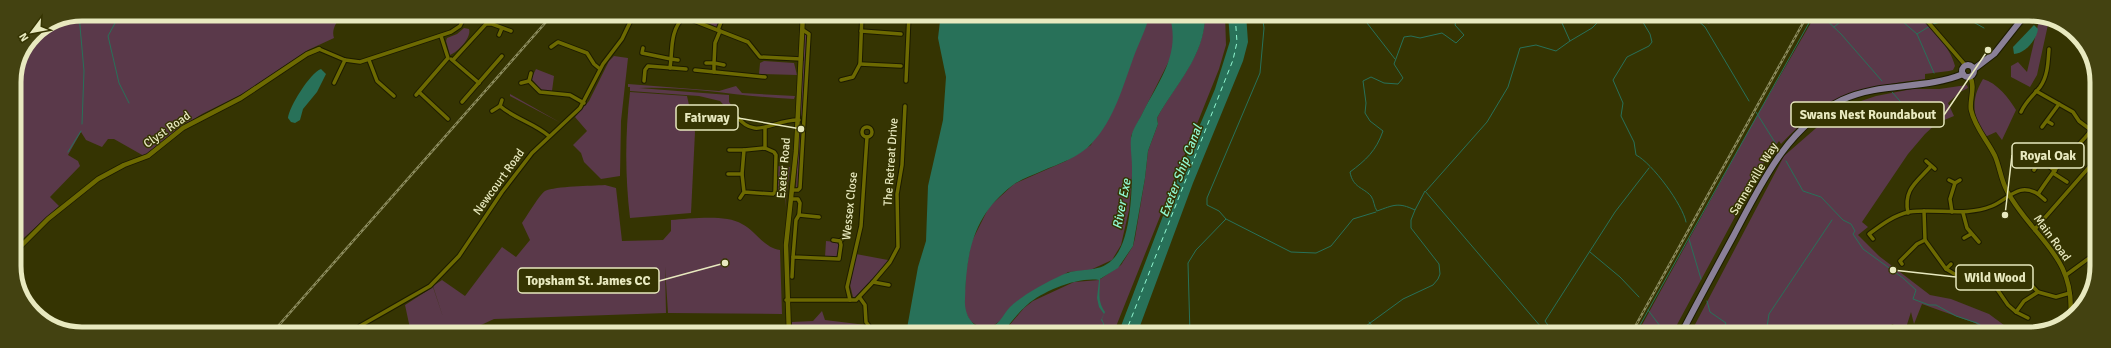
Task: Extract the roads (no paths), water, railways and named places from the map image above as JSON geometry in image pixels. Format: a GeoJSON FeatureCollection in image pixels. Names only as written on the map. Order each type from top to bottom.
{"type":"FeatureCollection","features":[{"type":"Feature","properties":{"kind":"main road"},"geometry":{"type":"LineString","coordinates":[[1974,69],[1995,53],[2020,21]]}},
{"type":"Feature","properties":{"kind":"main road"},"geometry":{"type":"LineString","coordinates":[[1966,66],[1971,66],[1974,69],[1974,75],[1970,77],[1965,77],[1963,74],[1962,70],[1966,66]]}},
{"type":"Feature","properties":{"kind":"main road","name":"Sannerville Way"},"geometry":{"type":"LineString","coordinates":[[1685,327],[1762,182],[1781,152],[1804,126],[1826,110],[1853,96],[1900,85],[1939,81],[1963,74]]}},
{"type":"Feature","properties":{"kind":"street"},"geometry":{"type":"LineString","coordinates":[[319,49],[345,60],[360,62],[441,36],[458,28],[462,21]]}},
{"type":"Feature","properties":{"kind":"street","name":"Newcourt Road"},"geometry":{"type":"LineString","coordinates":[[359,327],[430,286],[446,270],[470,242],[491,208],[523,165],[549,136],[576,113],[584,103],[600,69],[622,39],[631,21]]}},
{"type":"Feature","properties":{"kind":"street"},"geometry":{"type":"LineString","coordinates":[[670,68],[676,28],[680,21]]}},
{"type":"Feature","properties":{"kind":"street"},"geometry":{"type":"LineString","coordinates":[[698,21],[748,42],[760,57],[802,59]]}},
{"type":"Feature","properties":{"kind":"street"},"geometry":{"type":"LineString","coordinates":[[714,72],[716,42],[722,21]]}},
{"type":"Feature","properties":{"kind":"street","name":"Exeter Road"},"geometry":{"type":"LineString","coordinates":[[788,327],[786,300],[786,245],[793,190],[799,120],[804,21]]}},
{"type":"Feature","properties":{"kind":"street"},"geometry":{"type":"LineString","coordinates":[[841,80],[853,77],[860,64],[862,21]]}},
{"type":"Feature","properties":{"kind":"street"},"geometry":{"type":"LineString","coordinates":[[906,82],[909,21]]}},
{"type":"Feature","properties":{"kind":"street"},"geometry":{"type":"LineString","coordinates":[[1928,21],[1966,66]]}},
{"type":"Feature","properties":{"kind":"street"},"geometry":{"type":"LineString","coordinates":[[453,60],[486,24],[492,24],[511,31]]}},
{"type":"Feature","properties":{"kind":"street"},"geometry":{"type":"LineString","coordinates":[[499,36],[502,28]]}},
{"type":"Feature","properties":{"kind":"street"},"geometry":{"type":"LineString","coordinates":[[793,190],[798,190],[800,188],[809,34],[803,30]]}},
{"type":"Feature","properties":{"kind":"street"},"geometry":{"type":"LineString","coordinates":[[861,32],[901,34]]}},
{"type":"Feature","properties":{"kind":"street"},"geometry":{"type":"LineString","coordinates":[[441,36],[448,58]]}},
{"type":"Feature","properties":{"kind":"street"},"geometry":{"type":"LineString","coordinates":[[551,47],[558,42],[585,52],[600,69]]}},
{"type":"Feature","properties":{"kind":"street"},"geometry":{"type":"LineString","coordinates":[[643,48],[642,53],[646,55],[678,60]]}},
{"type":"Feature","properties":{"kind":"street","name":"Clyst Road"},"geometry":{"type":"LineString","coordinates":[[21,246],[48,219],[97,180],[124,165],[148,156],[183,128],[241,98],[306,54],[319,49]]}},
{"type":"Feature","properties":{"kind":"street"},"geometry":{"type":"LineString","coordinates":[[2021,112],[2027,100],[2040,86],[2047,71],[2049,49]]}},
{"type":"Feature","properties":{"kind":"street"},"geometry":{"type":"LineString","coordinates":[[462,102],[502,56]]}},
{"type":"Feature","properties":{"kind":"street"},"geometry":{"type":"LineString","coordinates":[[448,58],[453,60],[479,83]]}},
{"type":"Feature","properties":{"kind":"street"},"geometry":{"type":"LineString","coordinates":[[448,58],[417,94],[448,119]]}},
{"type":"Feature","properties":{"kind":"street"},"geometry":{"type":"LineString","coordinates":[[334,83],[345,60]]}},
{"type":"Feature","properties":{"kind":"street"},"geometry":{"type":"LineString","coordinates":[[369,60],[377,81],[394,96]]}},
{"type":"Feature","properties":{"kind":"street"},"geometry":{"type":"LineString","coordinates":[[706,63],[724,65]]}},
{"type":"Feature","properties":{"kind":"street"},"geometry":{"type":"LineString","coordinates":[[860,64],[901,66]]}},
{"type":"Feature","properties":{"kind":"street"},"geometry":{"type":"LineString","coordinates":[[655,72],[656,66]]}},
{"type":"Feature","properties":{"kind":"street"},"geometry":{"type":"LineString","coordinates":[[644,81],[646,68],[656,66],[686,69]]}},
{"type":"Feature","properties":{"kind":"street"},"geometry":{"type":"LineString","coordinates":[[695,70],[765,77]]}},
{"type":"Feature","properties":{"kind":"street"},"geometry":{"type":"LineString","coordinates":[[529,80],[531,73]]}},
{"type":"Feature","properties":{"kind":"street"},"geometry":{"type":"LineString","coordinates":[[755,82],[756,76]]}},
{"type":"Feature","properties":{"kind":"street","name":"Main Road"},"geometry":{"type":"LineString","coordinates":[[1970,77],[1972,85],[1970,105],[1974,120],[1994,155],[2010,196],[2055,256],[2066,275],[2071,292],[2070,311]]}},
{"type":"Feature","properties":{"kind":"street"},"geometry":{"type":"LineString","coordinates":[[529,80],[540,92],[554,91],[570,95],[584,103]]}},
{"type":"Feature","properties":{"kind":"street"},"geometry":{"type":"LineString","coordinates":[[521,83],[529,80]]}},
{"type":"Feature","properties":{"kind":"street"},"geometry":{"type":"LineString","coordinates":[[2036,91],[2074,112],[2079,121],[2090,129]]}},
{"type":"Feature","properties":{"kind":"street"},"geometry":{"type":"LineString","coordinates":[[492,111],[500,106],[502,100]]}},
{"type":"Feature","properties":{"kind":"street"},"geometry":{"type":"LineString","coordinates":[[2042,127],[2059,104]]}},
{"type":"Feature","properties":{"kind":"street"},"geometry":{"type":"LineString","coordinates":[[500,106],[514,117],[542,129],[549,136]]}},
{"type":"Feature","properties":{"kind":"street","name":"The Retreat Drive"},"geometry":{"type":"LineString","coordinates":[[860,298],[890,262],[898,247],[897,194],[902,165],[905,106]]}},
{"type":"Feature","properties":{"kind":"street"},"geometry":{"type":"LineString","coordinates":[[736,115],[747,127],[765,128],[783,121],[799,120]]}},
{"type":"Feature","properties":{"kind":"street"},"geometry":{"type":"LineString","coordinates":[[2047,120],[2052,124]]}},
{"type":"Feature","properties":{"kind":"street","name":"Wessex Close"},"geometry":{"type":"LineString","coordinates":[[867,137],[864,136],[862,131],[867,128],[868,122]]}},
{"type":"Feature","properties":{"kind":"street"},"geometry":{"type":"LineString","coordinates":[[765,128],[765,148]]}},
{"type":"Feature","properties":{"kind":"street","name":"Wessex Close"},"geometry":{"type":"LineString","coordinates":[[850,300],[847,286],[861,226],[867,137],[872,133],[867,128]]}},
{"type":"Feature","properties":{"kind":"street"},"geometry":{"type":"LineString","coordinates":[[2038,194],[2054,172],[2086,138],[2090,132]]}},
{"type":"Feature","properties":{"kind":"street"},"geometry":{"type":"LineString","coordinates":[[729,150],[765,148],[775,153],[775,192],[773,194],[744,192]]}},
{"type":"Feature","properties":{"kind":"street"},"geometry":{"type":"LineString","coordinates":[[740,198],[744,192],[742,174],[744,150]]}},
{"type":"Feature","properties":{"kind":"street"},"geometry":{"type":"LineString","coordinates":[[2031,152],[2067,182]]}},
{"type":"Feature","properties":{"kind":"street"},"geometry":{"type":"LineString","coordinates":[[2034,170],[2040,160]]}},
{"type":"Feature","properties":{"kind":"street"},"geometry":{"type":"LineString","coordinates":[[1926,161],[1935,169]]}},
{"type":"Feature","properties":{"kind":"street"},"geometry":{"type":"LineString","coordinates":[[1908,213],[1906,201],[1908,191],[1931,166]]}},
{"type":"Feature","properties":{"kind":"street"},"geometry":{"type":"LineString","coordinates":[[2035,229],[2090,166]]}},
{"type":"Feature","properties":{"kind":"street"},"geometry":{"type":"LineString","coordinates":[[728,174],[742,174]]}},
{"type":"Feature","properties":{"kind":"street"},"geometry":{"type":"LineString","coordinates":[[1949,180],[1955,183]]}},
{"type":"Feature","properties":{"kind":"street"},"geometry":{"type":"LineString","coordinates":[[1952,212],[1950,199],[1955,183],[1960,180]]}},
{"type":"Feature","properties":{"kind":"street"},"geometry":{"type":"LineString","coordinates":[[1873,239],[1869,234],[1881,225],[1889,220],[1908,213],[1924,211],[1963,213],[1993,206],[2026,189],[2038,194],[2045,200]]}},
{"type":"Feature","properties":{"kind":"street"},"geometry":{"type":"LineString","coordinates":[[792,199],[800,202],[799,215],[796,220],[792,276]]}},
{"type":"Feature","properties":{"kind":"street"},"geometry":{"type":"LineString","coordinates":[[1924,211],[1925,240],[1946,269],[1959,276],[1973,288],[1975,294]]}},
{"type":"Feature","properties":{"kind":"street"},"geometry":{"type":"LineString","coordinates":[[1963,213],[1967,228],[1979,242]]}},
{"type":"Feature","properties":{"kind":"street"},"geometry":{"type":"LineString","coordinates":[[799,215],[819,217]]}},
{"type":"Feature","properties":{"kind":"street"},"geometry":{"type":"LineString","coordinates":[[1964,238],[1971,234]]}},
{"type":"Feature","properties":{"kind":"street"},"geometry":{"type":"LineString","coordinates":[[833,240],[840,241],[845,237]]}},
{"type":"Feature","properties":{"kind":"street"},"geometry":{"type":"LineString","coordinates":[[1896,257],[1901,263],[1917,244],[1925,240]]}},
{"type":"Feature","properties":{"kind":"street"},"geometry":{"type":"LineString","coordinates":[[793,257],[839,259],[841,245],[840,241]]}},
{"type":"Feature","properties":{"kind":"street"},"geometry":{"type":"LineString","coordinates":[[2066,275],[2090,257]]}},
{"type":"Feature","properties":{"kind":"street"},"geometry":{"type":"LineString","coordinates":[[1946,269],[1951,264]]}},
{"type":"Feature","properties":{"kind":"street"},"geometry":{"type":"LineString","coordinates":[[2016,278],[2022,275],[2025,270]]}},
{"type":"Feature","properties":{"kind":"street"},"geometry":{"type":"LineString","coordinates":[[1984,272],[2008,305],[2016,312],[2028,318]]}},
{"type":"Feature","properties":{"kind":"street"},"geometry":{"type":"LineString","coordinates":[[2022,275],[2038,292],[2056,297],[2071,292]]}},
{"type":"Feature","properties":{"kind":"street"},"geometry":{"type":"LineString","coordinates":[[1973,288],[1988,276]]}},
{"type":"Feature","properties":{"kind":"street"},"geometry":{"type":"LineString","coordinates":[[873,282],[889,285]]}},
{"type":"Feature","properties":{"kind":"street"},"geometry":{"type":"LineString","coordinates":[[2016,312],[2024,301],[2038,292]]}},
{"type":"Feature","properties":{"kind":"street"},"geometry":{"type":"LineString","coordinates":[[786,300],[850,300],[860,298],[865,305],[866,322],[870,327]]}},
{"type":"Feature","properties":{"kind":"water"},"geometry":{"type":"Polygon","coordinates":[[[940,21],[1148,21],[1122,91],[1100,134],[1087,148],[1075,156],[1013,185],[999,197],[980,222],[974,236],[967,266],[965,305],[971,321],[979,327],[907,327],[918,267],[926,241],[928,186],[943,120],[946,77],[938,38],[940,21]]]}},
{"type":"Feature","properties":{"kind":"water"},"geometry":{"type":"Polygon","coordinates":[[[1170,21],[1205,21],[1204,29],[1195,56],[1157,118],[1158,124],[1148,151],[1145,178],[1133,246],[1118,268],[1100,279],[1100,300],[1102,308],[1105,312],[1102,319],[1104,327],[1101,320],[1104,314],[1099,307],[1097,298],[1099,280],[1071,283],[1051,290],[1034,300],[1008,327],[991,327],[999,321],[1010,307],[1028,293],[1062,275],[1075,271],[1101,267],[1112,260],[1118,252],[1127,229],[1131,202],[1131,138],[1135,127],[1166,67],[1172,42],[1170,21]]]}},
{"type":"Feature","properties":{"kind":"water","name":"Exeter Ship Canal"},"geometry":{"type":"Polygon","coordinates":[[[1229,21],[1246,21],[1248,42],[1243,61],[1193,183],[1140,327],[1121,327],[1174,187],[1215,89],[1230,41],[1229,21]]]}},
{"type":"Feature","properties":{"kind":"water"},"geometry":{"type":"Polygon","coordinates":[[[2034,25],[2038,29],[2033,41],[2022,52],[2014,54],[2013,47],[2034,25]]]}},
{"type":"Feature","properties":{"kind":"water"},"geometry":{"type":"Polygon","coordinates":[[[321,69],[326,74],[317,92],[303,109],[300,120],[295,123],[291,122],[288,118],[292,106],[306,83],[316,72],[321,69]]]}},
{"type":"Feature","properties":{"kind":"waterway"},"geometry":{"type":"LineString","coordinates":[[80,21],[84,71],[82,124]]}},
{"type":"Feature","properties":{"kind":"waterway"},"geometry":{"type":"LineString","coordinates":[[116,21],[108,36],[119,83],[129,103]]}},
{"type":"Feature","properties":{"kind":"waterway"},"geometry":{"type":"LineString","coordinates":[[1190,327],[1188,263],[1196,250],[1226,219],[1219,211],[1207,205],[1207,198],[1260,73],[1264,28],[1263,21]]}},
{"type":"Feature","properties":{"kind":"waterway"},"geometry":{"type":"LineString","coordinates":[[1365,21],[1395,59]]}},
{"type":"Feature","properties":{"kind":"waterway"},"geometry":{"type":"LineString","coordinates":[[1456,21],[1455,25],[1464,35],[1456,43],[1442,33],[1420,38],[1411,36],[1404,37],[1394,64],[1403,78],[1398,84],[1384,83],[1371,77],[1363,81],[1366,103],[1365,113],[1370,121],[1383,131],[1374,150],[1350,172],[1351,177],[1356,184],[1371,196],[1377,211],[1396,205],[1415,210],[1425,191],[1541,327]]}},
{"type":"Feature","properties":{"kind":"waterway"},"geometry":{"type":"LineString","coordinates":[[1561,21],[1570,41],[1592,28],[1599,21]]}},
{"type":"Feature","properties":{"kind":"waterway"},"geometry":{"type":"LineString","coordinates":[[1642,21],[1650,34],[1652,42],[1649,46],[1627,57],[1613,80],[1623,103],[1621,116],[1634,142],[1636,155],[1643,159],[1666,185],[1679,205],[1686,222]]}},
{"type":"Feature","properties":{"kind":"waterway"},"geometry":{"type":"LineString","coordinates":[[1698,21],[1705,27],[1749,101]]}},
{"type":"Feature","properties":{"kind":"waterway"},"geometry":{"type":"LineString","coordinates":[[1639,327],[1810,21]]}},
{"type":"Feature","properties":{"kind":"waterway"},"geometry":{"type":"LineString","coordinates":[[1827,21],[1841,34],[1882,81]]}},
{"type":"Feature","properties":{"kind":"waterway"},"geometry":{"type":"LineString","coordinates":[[1834,27],[1842,21]]}},
{"type":"Feature","properties":{"kind":"waterway"},"geometry":{"type":"LineString","coordinates":[[1902,21],[1917,34],[1934,73]]}},
{"type":"Feature","properties":{"kind":"waterway"},"geometry":{"type":"LineString","coordinates":[[1933,24],[1945,21]]}},
{"type":"Feature","properties":{"kind":"waterway"},"geometry":{"type":"LineString","coordinates":[[1971,21],[1984,28]]}},
{"type":"Feature","properties":{"kind":"waterway"},"geometry":{"type":"LineString","coordinates":[[1917,34],[1930,26]]}},
{"type":"Feature","properties":{"kind":"waterway"},"geometry":{"type":"LineString","coordinates":[[1426,191],[1487,122],[1508,87],[1520,48],[1536,45],[1556,51],[1570,41]]}},
{"type":"Feature","properties":{"kind":"waterway"},"geometry":{"type":"LineString","coordinates":[[1892,92],[1913,116],[1921,121]]}},
{"type":"Feature","properties":{"kind":"waterway"},"geometry":{"type":"LineString","coordinates":[[1756,112],[1776,144]]}},
{"type":"Feature","properties":{"kind":"waterway"},"geometry":{"type":"LineString","coordinates":[[68,152],[81,131]]}},
{"type":"Feature","properties":{"kind":"waterway"},"geometry":{"type":"LineString","coordinates":[[1786,161],[1803,191],[1821,197],[1843,220],[1851,224],[1855,231],[1853,234],[1863,249],[1903,278],[1916,290],[1913,299],[1929,305],[1936,305],[1956,316],[1977,323],[1983,327]]}},
{"type":"Feature","properties":{"kind":"waterway"},"geometry":{"type":"LineString","coordinates":[[1549,327],[1545,321],[1615,212],[1649,168]]}},
{"type":"Feature","properties":{"kind":"waterway"},"geometry":{"type":"LineString","coordinates":[[1365,327],[1403,299],[1433,285],[1438,279],[1440,274],[1439,264],[1411,228],[1411,220],[1415,210]]}},
{"type":"Feature","properties":{"kind":"waterway"},"geometry":{"type":"LineString","coordinates":[[1226,219],[1291,252],[1316,253],[1331,246],[1353,219],[1376,212]]}},
{"type":"Feature","properties":{"kind":"waterway"},"geometry":{"type":"LineString","coordinates":[[1767,327],[1769,314],[1832,220]]}},
{"type":"Feature","properties":{"kind":"waterway"},"geometry":{"type":"LineString","coordinates":[[1689,239],[1701,279]]}},
{"type":"Feature","properties":{"kind":"waterway"},"geometry":{"type":"LineString","coordinates":[[1590,252],[1620,277],[1639,297]]}},
{"type":"Feature","properties":{"kind":"waterway"},"geometry":{"type":"LineString","coordinates":[[1707,301],[1710,312],[1726,323],[1724,327]]}},
{"type":"Feature","properties":{"kind":"waterway"},"geometry":{"type":"LineString","coordinates":[[1648,310],[1661,327]]}},
{"type":"Feature","properties":{"kind":"waterway"},"geometry":{"type":"LineString","coordinates":[[1369,322],[1373,327]]}},
{"type":"Feature","properties":{"kind":"railway"},"geometry":{"type":"LineString","coordinates":[[277,327],[547,21]]}},
{"type":"Feature","properties":{"kind":"railway"},"geometry":{"type":"LineString","coordinates":[[1635,327],[1804,21]]}},
{"type":"Feature","properties":{"kind":"place","name":"Swans Nest Roundabout"},"geometry":{"type":"Point","coordinates":[1988,50]}},
{"type":"Feature","properties":{"kind":"place","name":"Fairway"},"geometry":{"type":"Point","coordinates":[801,129]}},
{"type":"Feature","properties":{"kind":"place","name":"Royal Oak"},"geometry":{"type":"Point","coordinates":[2005,215]}},
{"type":"Feature","properties":{"kind":"place","name":"Topsham St. James CC"},"geometry":{"type":"Point","coordinates":[725,263]}},
{"type":"Feature","properties":{"kind":"place","name":"Wild Wood"},"geometry":{"type":"Point","coordinates":[1893,270]}},
{"type":"Feature","properties":{"kind":"water label","name":"River Exe"},"geometry":{"type":"Point","coordinates":[1122,204]}}]}
